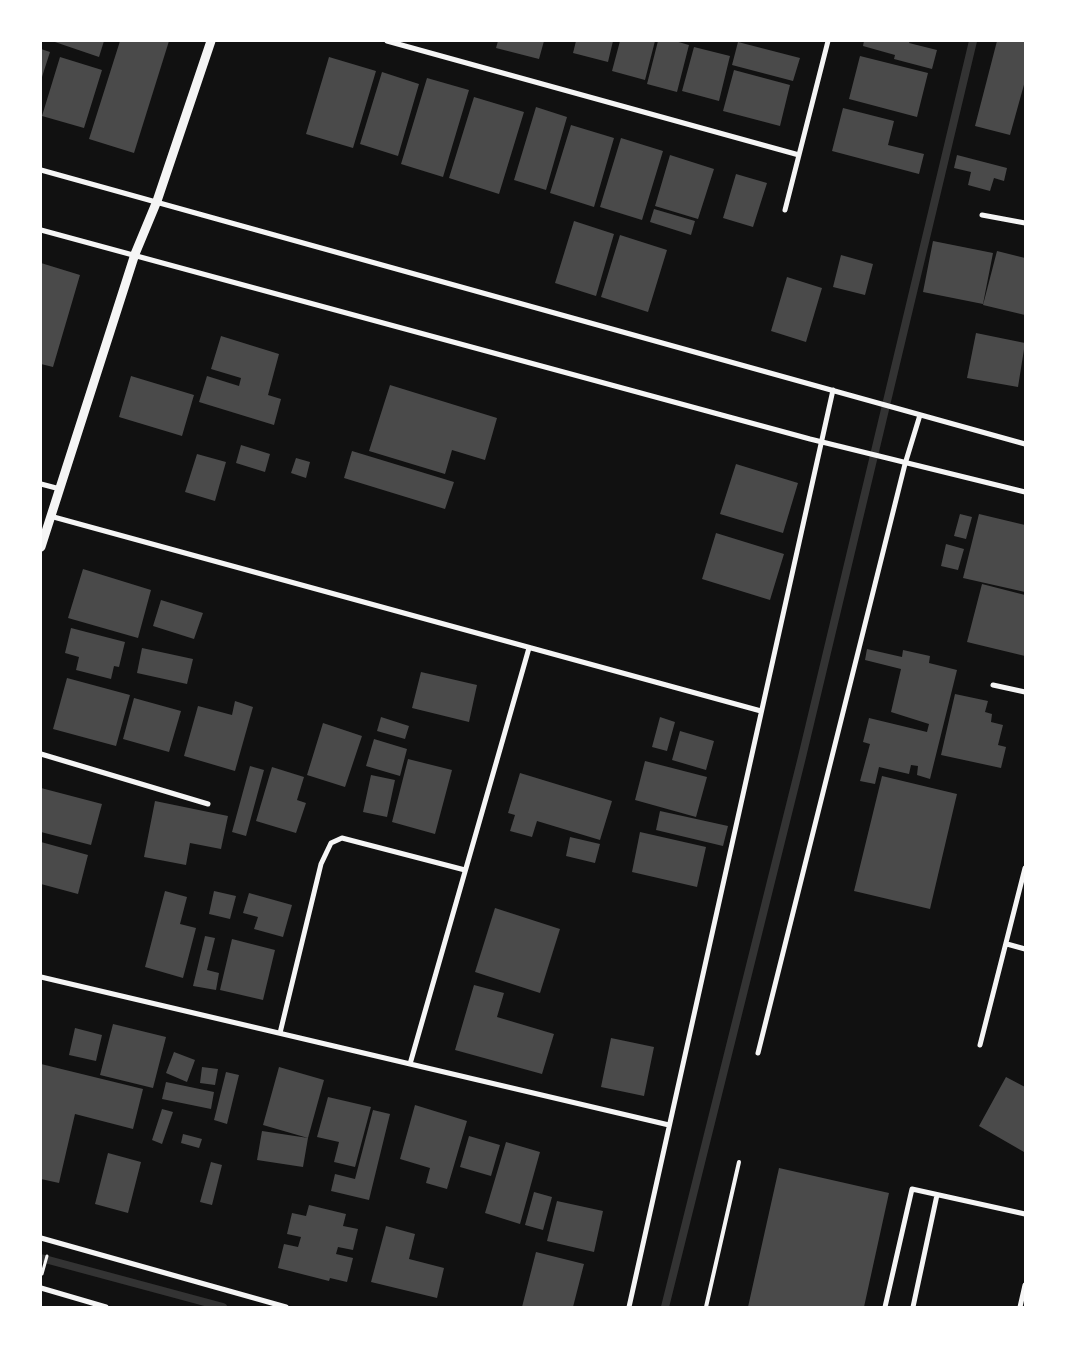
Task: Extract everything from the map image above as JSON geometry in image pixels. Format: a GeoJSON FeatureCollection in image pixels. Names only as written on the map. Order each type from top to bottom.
{"type":"FeatureCollection","features":[{"type":"Feature","properties":{"kind":"street"},"geometry":{"type":"LineString","coordinates":[[41,547],[49,516],[60,489],[135,254],[157,201],[211,41]]}},
{"type":"Feature","properties":{"kind":"street"},"geometry":{"type":"LineString","coordinates":[[387,41],[799,155]]}},
{"type":"Feature","properties":{"kind":"street"},"geometry":{"type":"LineString","coordinates":[[785,210],[828,41]]}},
{"type":"Feature","properties":{"kind":"street"},"geometry":{"type":"LineString","coordinates":[[41,170],[1025,444]]}},
{"type":"Feature","properties":{"kind":"street"},"geometry":{"type":"LineString","coordinates":[[982,215],[1025,223]]}},
{"type":"Feature","properties":{"kind":"street"},"geometry":{"type":"LineString","coordinates":[[41,230],[822,442],[905,464],[1025,492]]}},
{"type":"Feature","properties":{"kind":"street"},"geometry":{"type":"LineString","coordinates":[[629,1307],[833,390]]}},
{"type":"Feature","properties":{"kind":"street"},"geometry":{"type":"LineString","coordinates":[[758,1053],[905,464],[920,415]]}},
{"type":"Feature","properties":{"kind":"street"},"geometry":{"type":"LineString","coordinates":[[41,484],[60,489]]}},
{"type":"Feature","properties":{"kind":"street"},"geometry":{"type":"LineString","coordinates":[[49,516],[761,711]]}},
{"type":"Feature","properties":{"kind":"street"},"geometry":{"type":"LineString","coordinates":[[410,1064],[529,648]]}},
{"type":"Feature","properties":{"kind":"street"},"geometry":{"type":"LineString","coordinates":[[993,685],[1025,692]]}},
{"type":"Feature","properties":{"kind":"street"},"geometry":{"type":"LineString","coordinates":[[41,754],[208,804]]}},
{"type":"Feature","properties":{"kind":"street"},"geometry":{"type":"LineString","coordinates":[[280,1033],[321,864],[330,842],[342,838],[465,870]]}},
{"type":"Feature","properties":{"kind":"street"},"geometry":{"type":"LineString","coordinates":[[980,1045],[1025,868]]}},
{"type":"Feature","properties":{"kind":"street"},"geometry":{"type":"LineString","coordinates":[[1007,944],[1025,949]]}},
{"type":"Feature","properties":{"kind":"street"},"geometry":{"type":"LineString","coordinates":[[41,977],[669,1125]]}},
{"type":"Feature","properties":{"kind":"street"},"geometry":{"type":"LineString","coordinates":[[885,1307],[912,1189],[1025,1214]]}},
{"type":"Feature","properties":{"kind":"street"},"geometry":{"type":"LineString","coordinates":[[913,1307],[937,1195]]}},
{"type":"Feature","properties":{"kind":"street"},"geometry":{"type":"LineString","coordinates":[[41,1238],[286,1307]]}},
{"type":"Feature","properties":{"kind":"street"},"geometry":{"type":"LineString","coordinates":[[1020,1307],[1025,1286]]}},
{"type":"Feature","properties":{"kind":"street"},"geometry":{"type":"LineString","coordinates":[[41,1288],[106,1307]]}},
{"type":"Feature","properties":{"kind":"lane"},"geometry":{"type":"LineString","coordinates":[[706,1307],[739,1162]]}},
{"type":"Feature","properties":{"kind":"path"},"geometry":{"type":"LineString","coordinates":[[43,1270],[48,1253]]}},
{"type":"Feature","properties":{"kind":"building"},"geometry":{"type":"Polygon","coordinates":[[[52,41],[104,41],[99,57],[52,41]]]}},
{"type":"Feature","properties":{"kind":"building"},"geometry":{"type":"Polygon","coordinates":[[[120,41],[169,41],[134,153],[89,139],[120,41]]]}},
{"type":"Feature","properties":{"kind":"building"},"geometry":{"type":"Polygon","coordinates":[[[498,41],[544,41],[539,59],[496,48],[498,41]]]}},
{"type":"Feature","properties":{"kind":"building"},"geometry":{"type":"Polygon","coordinates":[[[576,41],[613,41],[608,62],[573,53],[576,41]]]}},
{"type":"Feature","properties":{"kind":"building"},"geometry":{"type":"Polygon","coordinates":[[[620,41],[655,41],[645,80],[612,71],[620,41]]]}},
{"type":"Feature","properties":{"kind":"building"},"geometry":{"type":"Polygon","coordinates":[[[658,41],[675,41],[689,45],[677,92],[647,84],[658,41]]]}},
{"type":"Feature","properties":{"kind":"building"},"geometry":{"type":"Polygon","coordinates":[[[864,41],[910,41],[909,43],[937,50],[932,69],[894,59],[895,55],[863,46],[864,41]]]}},
{"type":"Feature","properties":{"kind":"building"},"geometry":{"type":"Polygon","coordinates":[[[997,41],[1025,41],[1025,81],[1010,135],[975,126],[997,41]]]}},
{"type":"Feature","properties":{"kind":"building"},"geometry":{"type":"Polygon","coordinates":[[[738,42],[800,58],[793,81],[732,65],[738,42]]]}},
{"type":"Feature","properties":{"kind":"building"},"geometry":{"type":"Polygon","coordinates":[[[694,47],[730,56],[719,101],[682,91],[694,47]]]}},
{"type":"Feature","properties":{"kind":"building"},"geometry":{"type":"Polygon","coordinates":[[[41,49],[50,52],[42,77],[41,77],[41,49]]]}},
{"type":"Feature","properties":{"kind":"building"},"geometry":{"type":"Polygon","coordinates":[[[860,56],[928,73],[917,117],[849,99],[860,56]]]}},
{"type":"Feature","properties":{"kind":"building"},"geometry":{"type":"Polygon","coordinates":[[[60,57],[102,70],[84,128],[42,116],[60,57]]]}},
{"type":"Feature","properties":{"kind":"building"},"geometry":{"type":"Polygon","coordinates":[[[329,57],[376,71],[353,148],[306,134],[329,57]]]}},
{"type":"Feature","properties":{"kind":"building"},"geometry":{"type":"Polygon","coordinates":[[[734,70],[790,85],[780,126],[723,111],[734,70]]]}},
{"type":"Feature","properties":{"kind":"building"},"geometry":{"type":"Polygon","coordinates":[[[382,72],[419,84],[398,156],[360,144],[382,72]]]}},
{"type":"Feature","properties":{"kind":"building"},"geometry":{"type":"Polygon","coordinates":[[[427,78],[469,90],[443,177],[401,164],[427,78]]]}},
{"type":"Feature","properties":{"kind":"building"},"geometry":{"type":"Polygon","coordinates":[[[474,97],[524,112],[499,194],[449,178],[474,97]]]}},
{"type":"Feature","properties":{"kind":"building"},"geometry":{"type":"Polygon","coordinates":[[[536,107],[567,117],[546,190],[514,180],[536,107]]]}},
{"type":"Feature","properties":{"kind":"building"},"geometry":{"type":"Polygon","coordinates":[[[843,108],[894,121],[888,145],[924,154],[919,174],[832,151],[843,108]]]}},
{"type":"Feature","properties":{"kind":"building"},"geometry":{"type":"Polygon","coordinates":[[[571,125],[614,138],[594,207],[550,193],[571,125]]]}},
{"type":"Feature","properties":{"kind":"building"},"geometry":{"type":"Polygon","coordinates":[[[621,138],[663,151],[642,220],[600,207],[621,138]]]}},
{"type":"Feature","properties":{"kind":"building"},"geometry":{"type":"Polygon","coordinates":[[[670,155],[714,169],[698,219],[655,206],[670,155]]]}},
{"type":"Feature","properties":{"kind":"building"},"geometry":{"type":"Polygon","coordinates":[[[957,155],[1007,168],[1004,181],[994,178],[990,191],[968,185],[971,172],[954,168],[957,155]]]}},
{"type":"Feature","properties":{"kind":"building"},"geometry":{"type":"Polygon","coordinates":[[[736,174],[767,183],[753,227],[723,218],[736,174]]]}},
{"type":"Feature","properties":{"kind":"building"},"geometry":{"type":"Polygon","coordinates":[[[654,209],[695,221],[691,235],[650,222],[654,209]]]}},
{"type":"Feature","properties":{"kind":"building"},"geometry":{"type":"Polygon","coordinates":[[[574,221],[614,234],[596,296],[555,283],[574,221]]]}},
{"type":"Feature","properties":{"kind":"building"},"geometry":{"type":"Polygon","coordinates":[[[620,235],[667,250],[648,312],[601,297],[620,235]]]}},
{"type":"Feature","properties":{"kind":"building"},"geometry":{"type":"Polygon","coordinates":[[[933,241],[993,253],[983,304],[923,292],[933,241]]]}},
{"type":"Feature","properties":{"kind":"building"},"geometry":{"type":"Polygon","coordinates":[[[997,251],[1025,258],[1025,315],[983,305],[997,251]]]}},
{"type":"Feature","properties":{"kind":"building"},"geometry":{"type":"Polygon","coordinates":[[[841,255],[873,264],[865,295],[833,287],[841,255]]]}},
{"type":"Feature","properties":{"kind":"building"},"geometry":{"type":"Polygon","coordinates":[[[41,263],[80,275],[53,367],[41,364],[41,263]]]}},
{"type":"Feature","properties":{"kind":"building"},"geometry":{"type":"Polygon","coordinates":[[[787,277],[822,288],[806,342],[771,331],[787,277]]]}},
{"type":"Feature","properties":{"kind":"building"},"geometry":{"type":"Polygon","coordinates":[[[976,333],[1025,343],[1018,387],[967,378],[976,333]]]}},
{"type":"Feature","properties":{"kind":"building"},"geometry":{"type":"Polygon","coordinates":[[[221,336],[279,354],[268,395],[281,399],[274,425],[199,402],[207,376],[239,386],[241,378],[211,369],[221,336]]]}},
{"type":"Feature","properties":{"kind":"building"},"geometry":{"type":"Polygon","coordinates":[[[131,376],[194,395],[182,436],[119,417],[131,376]]]}},
{"type":"Feature","properties":{"kind":"building"},"geometry":{"type":"Polygon","coordinates":[[[390,385],[497,418],[485,460],[452,450],[445,474],[369,451],[390,385]]]}},
{"type":"Feature","properties":{"kind":"building"},"geometry":{"type":"Polygon","coordinates":[[[241,445],[270,454],[265,472],[236,463],[241,445]]]}},
{"type":"Feature","properties":{"kind":"building"},"geometry":{"type":"Polygon","coordinates":[[[352,451],[454,482],[445,509],[344,478],[352,451]]]}},
{"type":"Feature","properties":{"kind":"building"},"geometry":{"type":"Polygon","coordinates":[[[197,454],[226,462],[215,501],[185,492],[197,454]]]}},
{"type":"Feature","properties":{"kind":"building"},"geometry":{"type":"Polygon","coordinates":[[[296,458],[310,462],[306,478],[291,473],[296,458]]]}},
{"type":"Feature","properties":{"kind":"building"},"geometry":{"type":"Polygon","coordinates":[[[736,464],[798,483],[783,533],[720,514],[736,464]]]}},
{"type":"Feature","properties":{"kind":"building"},"geometry":{"type":"Polygon","coordinates":[[[960,514],[972,517],[966,539],[954,536],[960,514]]]}},
{"type":"Feature","properties":{"kind":"building"},"geometry":{"type":"Polygon","coordinates":[[[979,514],[1025,525],[1025,592],[963,578],[979,514]]]}},
{"type":"Feature","properties":{"kind":"building"},"geometry":{"type":"Polygon","coordinates":[[[716,533],[784,554],[770,600],[702,579],[716,533]]]}},
{"type":"Feature","properties":{"kind":"building"},"geometry":{"type":"Polygon","coordinates":[[[946,544],[964,549],[958,570],[941,566],[946,544]]]}},
{"type":"Feature","properties":{"kind":"building"},"geometry":{"type":"Polygon","coordinates":[[[83,569],[151,590],[138,638],[68,618],[83,569]]]}},
{"type":"Feature","properties":{"kind":"building"},"geometry":{"type":"Polygon","coordinates":[[[982,584],[1025,595],[1025,656],[967,642],[982,584]]]}},
{"type":"Feature","properties":{"kind":"building"},"geometry":{"type":"Polygon","coordinates":[[[161,600],[203,613],[194,639],[153,626],[161,600]]]}},
{"type":"Feature","properties":{"kind":"building"},"geometry":{"type":"Polygon","coordinates":[[[71,628],[125,642],[119,667],[114,666],[111,679],[76,670],[79,657],[65,653],[71,628]]]}},
{"type":"Feature","properties":{"kind":"building"},"geometry":{"type":"Polygon","coordinates":[[[142,648],[193,659],[187,684],[137,673],[142,648]]]}},
{"type":"Feature","properties":{"kind":"building"},"geometry":{"type":"Polygon","coordinates":[[[867,649],[902,657],[903,650],[930,656],[929,663],[957,670],[930,779],[917,775],[918,766],[911,765],[909,774],[879,767],[875,784],[860,781],[870,744],[863,742],[869,718],[927,732],[929,724],[891,712],[901,669],[865,660],[867,649]]]}},
{"type":"Feature","properties":{"kind":"building"},"geometry":{"type":"Polygon","coordinates":[[[421,672],[477,685],[469,722],[412,708],[421,672]]]}},
{"type":"Feature","properties":{"kind":"building"},"geometry":{"type":"Polygon","coordinates":[[[67,678],[130,695],[116,746],[53,729],[67,678]]]}},
{"type":"Feature","properties":{"kind":"building"},"geometry":{"type":"Polygon","coordinates":[[[955,694],[988,701],[985,712],[992,714],[991,722],[1003,725],[998,745],[1006,747],[1001,768],[941,755],[955,694]]]}},
{"type":"Feature","properties":{"kind":"building"},"geometry":{"type":"Polygon","coordinates":[[[134,698],[181,711],[169,752],[123,739],[134,698]]]}},
{"type":"Feature","properties":{"kind":"building"},"geometry":{"type":"Polygon","coordinates":[[[235,701],[253,707],[235,771],[184,756],[198,706],[232,715],[235,701]]]}},
{"type":"Feature","properties":{"kind":"building"},"geometry":{"type":"Polygon","coordinates":[[[381,717],[409,726],[405,739],[377,731],[381,717]]]}},
{"type":"Feature","properties":{"kind":"building"},"geometry":{"type":"Polygon","coordinates":[[[660,717],[675,722],[667,751],[652,747],[660,717]]]}},
{"type":"Feature","properties":{"kind":"building"},"geometry":{"type":"Polygon","coordinates":[[[323,723],[362,736],[345,787],[307,775],[323,723]]]}},
{"type":"Feature","properties":{"kind":"building"},"geometry":{"type":"Polygon","coordinates":[[[680,731],[714,741],[706,770],[672,760],[680,731]]]}},
{"type":"Feature","properties":{"kind":"building"},"geometry":{"type":"Polygon","coordinates":[[[374,739],[407,749],[400,776],[366,766],[374,739]]]}},
{"type":"Feature","properties":{"kind":"building"},"geometry":{"type":"Polygon","coordinates":[[[408,759],[452,770],[435,834],[392,822],[408,759]]]}},
{"type":"Feature","properties":{"kind":"building"},"geometry":{"type":"Polygon","coordinates":[[[645,761],[707,777],[696,817],[635,800],[645,761]]]}},
{"type":"Feature","properties":{"kind":"building"},"geometry":{"type":"Polygon","coordinates":[[[250,766],[264,770],[246,836],[232,832],[250,766]]]}},
{"type":"Feature","properties":{"kind":"building"},"geometry":{"type":"Polygon","coordinates":[[[272,767],[304,777],[297,800],[306,803],[296,833],[256,821],[272,767]]]}},
{"type":"Feature","properties":{"kind":"building"},"geometry":{"type":"Polygon","coordinates":[[[520,773],[612,801],[600,840],[537,821],[532,837],[510,831],[515,815],[508,813],[520,773]]]}},
{"type":"Feature","properties":{"kind":"building"},"geometry":{"type":"Polygon","coordinates":[[[371,775],[395,780],[387,817],[363,812],[371,775]]]}},
{"type":"Feature","properties":{"kind":"building"},"geometry":{"type":"Polygon","coordinates":[[[882,776],[957,794],[930,909],[854,891],[882,776]]]}},
{"type":"Feature","properties":{"kind":"building"},"geometry":{"type":"Polygon","coordinates":[[[41,788],[102,804],[91,845],[41,832],[41,788]]]}},
{"type":"Feature","properties":{"kind":"building"},"geometry":{"type":"Polygon","coordinates":[[[155,801],[228,816],[221,849],[190,843],[186,865],[144,857],[155,801]]]}},
{"type":"Feature","properties":{"kind":"building"},"geometry":{"type":"Polygon","coordinates":[[[660,811],[728,826],[723,846],[656,830],[660,811]]]}},
{"type":"Feature","properties":{"kind":"building"},"geometry":{"type":"Polygon","coordinates":[[[640,832],[706,847],[697,887],[632,872],[640,832]]]}},
{"type":"Feature","properties":{"kind":"building"},"geometry":{"type":"Polygon","coordinates":[[[570,837],[600,844],[595,863],[566,856],[570,837]]]}},
{"type":"Feature","properties":{"kind":"building"},"geometry":{"type":"Polygon","coordinates":[[[41,842],[88,855],[78,894],[41,884],[41,842]]]}},
{"type":"Feature","properties":{"kind":"building"},"geometry":{"type":"Polygon","coordinates":[[[165,891],[187,897],[180,924],[196,928],[183,978],[145,967],[165,891]]]}},
{"type":"Feature","properties":{"kind":"building"},"geometry":{"type":"Polygon","coordinates":[[[214,891],[236,896],[230,919],[209,914],[214,891]]]}},
{"type":"Feature","properties":{"kind":"building"},"geometry":{"type":"Polygon","coordinates":[[[249,893],[292,905],[283,937],[254,929],[258,917],[243,913],[249,893]]]}},
{"type":"Feature","properties":{"kind":"building"},"geometry":{"type":"Polygon","coordinates":[[[495,908],[560,929],[540,993],[475,972],[495,908]]]}},
{"type":"Feature","properties":{"kind":"building"},"geometry":{"type":"Polygon","coordinates":[[[205,936],[215,938],[207,970],[219,973],[216,990],[193,986],[205,936]]]}},
{"type":"Feature","properties":{"kind":"building"},"geometry":{"type":"Polygon","coordinates":[[[232,939],[275,950],[263,1000],[220,990],[232,939]]]}},
{"type":"Feature","properties":{"kind":"building"},"geometry":{"type":"Polygon","coordinates":[[[474,985],[504,993],[497,1017],[554,1034],[542,1074],[455,1050],[474,985]]]}},
{"type":"Feature","properties":{"kind":"building"},"geometry":{"type":"Polygon","coordinates":[[[113,1024],[166,1037],[153,1088],[100,1075],[113,1024]]]}},
{"type":"Feature","properties":{"kind":"building"},"geometry":{"type":"Polygon","coordinates":[[[75,1028],[102,1035],[96,1061],[69,1055],[75,1028]]]}},
{"type":"Feature","properties":{"kind":"building"},"geometry":{"type":"Polygon","coordinates":[[[611,1038],[654,1047],[644,1096],[601,1087],[611,1038]]]}},
{"type":"Feature","properties":{"kind":"building"},"geometry":{"type":"Polygon","coordinates":[[[174,1052],[195,1060],[187,1082],[166,1073],[174,1052]]]}},
{"type":"Feature","properties":{"kind":"building"},"geometry":{"type":"Polygon","coordinates":[[[41,1064],[143,1089],[133,1129],[75,1114],[59,1183],[41,1179],[41,1064]]]}},
{"type":"Feature","properties":{"kind":"building"},"geometry":{"type":"Polygon","coordinates":[[[202,1067],[218,1069],[215,1085],[200,1083],[202,1067]]]}},
{"type":"Feature","properties":{"kind":"building"},"geometry":{"type":"Polygon","coordinates":[[[279,1067],[324,1080],[308,1138],[263,1125],[279,1067]]]}},
{"type":"Feature","properties":{"kind":"building"},"geometry":{"type":"Polygon","coordinates":[[[226,1072],[239,1075],[227,1124],[214,1120],[226,1072]]]}},
{"type":"Feature","properties":{"kind":"building"},"geometry":{"type":"Polygon","coordinates":[[[1006,1077],[1025,1087],[1024,1152],[979,1126],[1006,1077]]]}},
{"type":"Feature","properties":{"kind":"building"},"geometry":{"type":"Polygon","coordinates":[[[166,1082],[214,1092],[211,1109],[162,1099],[166,1082]]]}},
{"type":"Feature","properties":{"kind":"building"},"geometry":{"type":"Polygon","coordinates":[[[328,1097],[371,1107],[355,1167],[334,1162],[339,1142],[317,1137],[328,1097]]]}},
{"type":"Feature","properties":{"kind":"building"},"geometry":{"type":"Polygon","coordinates":[[[415,1105],[467,1121],[447,1189],[426,1183],[430,1168],[400,1159],[415,1105]]]}},
{"type":"Feature","properties":{"kind":"building"},"geometry":{"type":"Polygon","coordinates":[[[162,1109],[173,1112],[162,1144],[152,1140],[162,1109]]]}},
{"type":"Feature","properties":{"kind":"building"},"geometry":{"type":"Polygon","coordinates":[[[373,1110],[390,1114],[369,1200],[331,1191],[335,1174],[355,1179],[373,1110]]]}},
{"type":"Feature","properties":{"kind":"building"},"geometry":{"type":"Polygon","coordinates":[[[262,1131],[308,1138],[303,1167],[257,1160],[262,1131]]]}},
{"type":"Feature","properties":{"kind":"building"},"geometry":{"type":"Polygon","coordinates":[[[183,1134],[202,1139],[199,1148],[181,1143],[183,1134]]]}},
{"type":"Feature","properties":{"kind":"building"},"geometry":{"type":"Polygon","coordinates":[[[469,1136],[500,1145],[491,1176],[460,1167],[469,1136]]]}},
{"type":"Feature","properties":{"kind":"building"},"geometry":{"type":"Polygon","coordinates":[[[506,1142],[540,1152],[520,1224],[485,1213],[506,1142]]]}},
{"type":"Feature","properties":{"kind":"building"},"geometry":{"type":"Polygon","coordinates":[[[108,1153],[141,1162],[128,1213],[95,1204],[108,1153]]]}},
{"type":"Feature","properties":{"kind":"building"},"geometry":{"type":"Polygon","coordinates":[[[211,1162],[222,1165],[212,1205],[200,1202],[211,1162]]]}},
{"type":"Feature","properties":{"kind":"building"},"geometry":{"type":"Polygon","coordinates":[[[779,1168],[889,1193],[864,1307],[748,1307],[779,1168]]]}},
{"type":"Feature","properties":{"kind":"building"},"geometry":{"type":"Polygon","coordinates":[[[534,1192],[552,1197],[543,1230],[525,1225],[534,1192]]]}},
{"type":"Feature","properties":{"kind":"building"},"geometry":{"type":"Polygon","coordinates":[[[557,1201],[603,1211],[594,1252],[547,1241],[557,1201]]]}},
{"type":"Feature","properties":{"kind":"building"},"geometry":{"type":"Polygon","coordinates":[[[309,1205],[346,1214],[343,1226],[358,1229],[353,1250],[338,1247],[336,1254],[353,1258],[347,1282],[330,1278],[329,1281],[278,1268],[284,1244],[298,1247],[301,1237],[287,1234],[292,1213],[306,1216],[309,1205]]]}},
{"type":"Feature","properties":{"kind":"building"},"geometry":{"type":"Polygon","coordinates":[[[386,1226],[415,1234],[409,1259],[444,1268],[437,1298],[371,1282],[386,1226]]]}},
{"type":"Feature","properties":{"kind":"building"},"geometry":{"type":"Polygon","coordinates":[[[536,1252],[584,1264],[573,1307],[522,1307],[536,1252]]]}},
{"type":"Feature","properties":{"kind":"waterway"},"geometry":{"type":"LineString","coordinates":[[665,1307],[802,757],[973,41]]}},
{"type":"Feature","properties":{"kind":"waterway"},"geometry":{"type":"LineString","coordinates":[[41,1258],[223,1307]]}}]}
